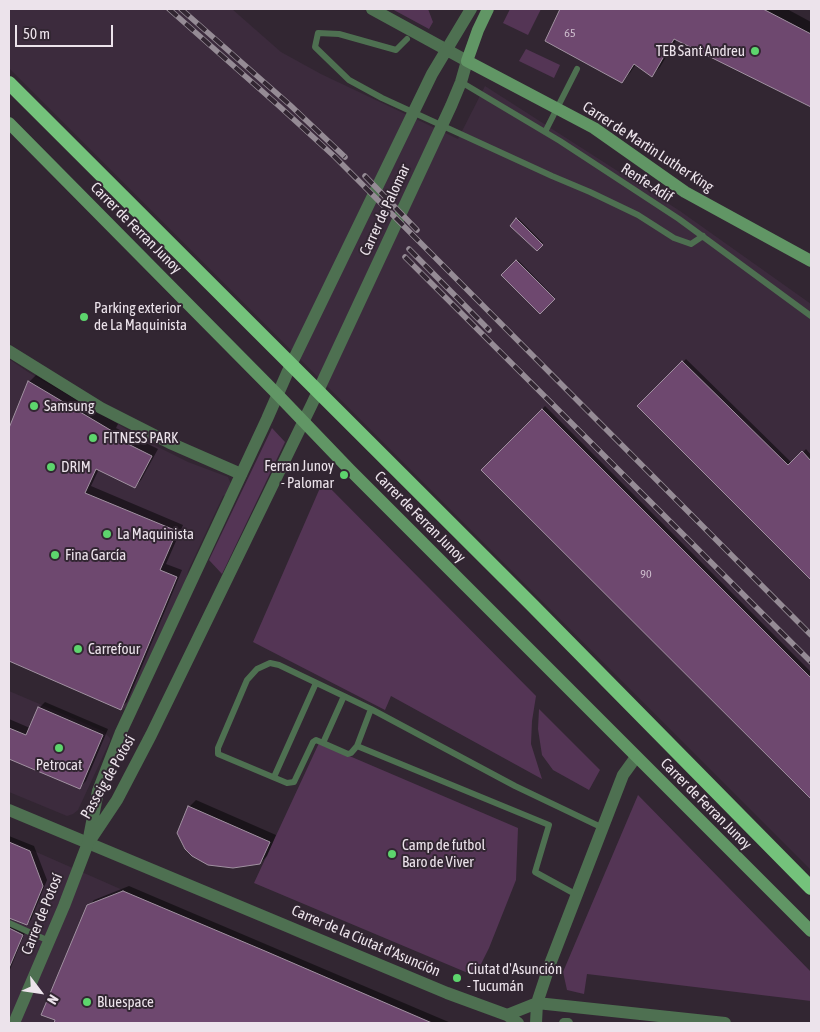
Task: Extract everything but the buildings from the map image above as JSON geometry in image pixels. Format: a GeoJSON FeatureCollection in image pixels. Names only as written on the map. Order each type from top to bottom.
{"type":"FeatureCollection","features":[{"type":"Feature","properties":{"kind":"highway"},"geometry":{"type":"LineString","coordinates":[[9,83],[811,888]]}},
{"type":"Feature","properties":{"kind":"main road","name":"Carrer de Palomar"},"geometry":{"type":"LineString","coordinates":[[467,61],[488,9]]}},
{"type":"Feature","properties":{"kind":"main road","name":"Carrer de Martin Luther King"},"geometry":{"type":"LineString","coordinates":[[467,61],[594,128],[685,192],[811,261]]}},
{"type":"Feature","properties":{"kind":"main road","name":"Carrer de Ferran Junoy"},"geometry":{"type":"LineString","coordinates":[[9,123],[302,421],[811,931]]}},
{"type":"Feature","properties":{"kind":"street"},"geometry":{"type":"LineString","coordinates":[[372,9],[467,61]]}},
{"type":"Feature","properties":{"kind":"street","name":"Carrer de Palomar"},"geometry":{"type":"LineString","coordinates":[[278,395],[287,372],[424,89],[471,9]]}},
{"type":"Feature","properties":{"kind":"street","name":"Carrer de Palomar"},"geometry":{"type":"LineString","coordinates":[[302,421],[462,82],[467,61]]}},
{"type":"Feature","properties":{"kind":"street"},"geometry":{"type":"LineString","coordinates":[[9,351],[102,408],[170,443],[241,474]]}},
{"type":"Feature","properties":{"kind":"street","name":"Passeig de Potosí"},"geometry":{"type":"LineString","coordinates":[[88,844],[98,791],[110,765],[121,732],[278,395]]}},
{"type":"Feature","properties":{"kind":"street","name":"Passeig de Potosí"},"geometry":{"type":"LineString","coordinates":[[88,844],[116,800],[150,735],[302,421]]}},
{"type":"Feature","properties":{"kind":"street"},"geometry":{"type":"LineString","coordinates":[[536,1023],[537,1004],[577,895],[623,775],[636,757]]}},
{"type":"Feature","properties":{"kind":"street","name":"Carrer de la Ciutat d'Asunción"},"geometry":{"type":"LineString","coordinates":[[9,810],[447,993],[507,1015],[518,1023]]}},
{"type":"Feature","properties":{"kind":"street","name":"Carrer de Potosí"},"geometry":{"type":"LineString","coordinates":[[14,1023],[88,844]]}},
{"type":"Feature","properties":{"kind":"street"},"geometry":{"type":"LineString","coordinates":[[507,1015],[537,1004],[726,1023]]}},
{"type":"Feature","properties":{"kind":"lane"},"geometry":{"type":"LineString","coordinates":[[407,40],[396,50],[339,34],[318,33],[316,47],[349,80],[382,98],[638,215],[674,238],[691,244],[703,236]]}},
{"type":"Feature","properties":{"kind":"lane"},"geometry":{"type":"LineString","coordinates":[[545,132],[578,69]]}},
{"type":"Feature","properties":{"kind":"lane","name":"Renfe-Adif"},"geometry":{"type":"LineString","coordinates":[[462,82],[545,132],[679,219],[811,316]]}},
{"type":"Feature","properties":{"kind":"lane"},"geometry":{"type":"LineString","coordinates":[[371,709],[354,751],[348,754],[316,740],[312,742],[294,782],[287,783],[218,754],[218,748],[247,680],[258,669],[270,663],[288,668],[371,709],[515,786],[603,828]]}},
{"type":"Feature","properties":{"kind":"lane"},"geometry":{"type":"LineString","coordinates":[[274,778],[316,683]]}},
{"type":"Feature","properties":{"kind":"lane"},"geometry":{"type":"LineString","coordinates":[[323,743],[344,696]]}},
{"type":"Feature","properties":{"kind":"lane"},"geometry":{"type":"LineString","coordinates":[[356,746],[549,825],[535,872],[577,895]]}},
{"type":"Feature","properties":{"kind":"lane"},"geometry":{"type":"LineString","coordinates":[[9,923],[49,941]]}},
{"type":"Feature","properties":{"kind":"shaded area"},"geometry":{"type":"Polygon","coordinates":[[[9,9],[232,9],[281,52],[321,74],[458,139],[485,86],[680,211],[811,304],[811,870],[9,68],[9,9]]]}},
{"type":"Feature","properties":{"kind":"shaded area"},"geometry":{"type":"Polygon","coordinates":[[[392,9],[428,9],[433,22],[429,29],[392,9]]]}},
{"type":"Feature","properties":{"kind":"shaded area"},"geometry":{"type":"Polygon","coordinates":[[[510,9],[541,9],[528,35],[503,23],[510,9]]]}},
{"type":"Feature","properties":{"kind":"shaded area"},"geometry":{"type":"Polygon","coordinates":[[[526,49],[560,65],[554,78],[519,61],[526,49]]]}},
{"type":"Feature","properties":{"kind":"shaded area","name":"La Maquinista"},"geometry":{"type":"Polygon","coordinates":[[[9,359],[152,444],[188,462],[228,477],[231,484],[227,494],[223,496],[188,571],[186,582],[129,703],[121,710],[9,661],[9,359]]]}},
{"type":"Feature","properties":{"kind":"shaded area"},"geometry":{"type":"Polygon","coordinates":[[[272,428],[285,442],[222,574],[209,560],[272,428]]]}},
{"type":"Feature","properties":{"kind":"shaded area"},"geometry":{"type":"Polygon","coordinates":[[[323,481],[536,696],[531,744],[542,779],[391,696],[385,710],[253,642],[323,481]]]}},
{"type":"Feature","properties":{"kind":"shaded area"},"geometry":{"type":"Polygon","coordinates":[[[9,691],[103,731],[110,738],[78,810],[73,814],[67,816],[9,792],[9,691]]]}},
{"type":"Feature","properties":{"kind":"shaded area"},"geometry":{"type":"Polygon","coordinates":[[[539,709],[600,770],[589,790],[553,770],[542,755],[538,729],[539,709]]]}},
{"type":"Feature","properties":{"kind":"shaded area","name":"Camp de futbol Baro de Viver"},"geometry":{"type":"Polygon","coordinates":[[[319,743],[518,828],[516,880],[489,948],[475,976],[254,883],[319,743]]]}},
{"type":"Feature","properties":{"kind":"shaded area"},"geometry":{"type":"Polygon","coordinates":[[[638,795],[811,972],[811,1001],[587,974],[584,994],[567,990],[563,972],[638,795]]]}},
{"type":"Feature","properties":{"kind":"shaded area"},"geometry":{"type":"Polygon","coordinates":[[[9,840],[209,928],[436,1023],[9,1023],[9,840]]]}},
{"type":"Feature","properties":{"kind":"railway"},"geometry":{"type":"LineString","coordinates":[[169,9],[335,157],[811,635]]}},
{"type":"Feature","properties":{"kind":"railway"},"geometry":{"type":"LineString","coordinates":[[181,9],[290,105],[345,157]]}},
{"type":"Feature","properties":{"kind":"railway"},"geometry":{"type":"LineString","coordinates":[[365,176],[417,230]]}},
{"type":"Feature","properties":{"kind":"railway"},"geometry":{"type":"LineString","coordinates":[[409,249],[489,330]]}},
{"type":"Feature","properties":{"kind":"railway"},"geometry":{"type":"LineString","coordinates":[[405,257],[811,662]]}},
{"type":"Feature","properties":{"kind":"place","name":"TEB Sant Andreu"},"geometry":{"type":"Point","coordinates":[755,51]}},
{"type":"Feature","properties":{"kind":"place","name":"Parking exterior de La Maquinista"},"geometry":{"type":"Point","coordinates":[84,317]}},
{"type":"Feature","properties":{"kind":"place","name":"Samsung"},"geometry":{"type":"Point","coordinates":[34,406]}},
{"type":"Feature","properties":{"kind":"place","name":"FITNESS PARK"},"geometry":{"type":"Point","coordinates":[93,438]}},
{"type":"Feature","properties":{"kind":"place","name":"DRIM"},"geometry":{"type":"Point","coordinates":[51,467]}},
{"type":"Feature","properties":{"kind":"place","name":"Ferran Junoy - Palomar"},"geometry":{"type":"Point","coordinates":[344,475]}},
{"type":"Feature","properties":{"kind":"place","name":"La Maquinista"},"geometry":{"type":"Point","coordinates":[107,534]}},
{"type":"Feature","properties":{"kind":"place","name":"Fina García"},"geometry":{"type":"Point","coordinates":[55,555]}},
{"type":"Feature","properties":{"kind":"place","name":"Carrefour"},"geometry":{"type":"Point","coordinates":[78,649]}},
{"type":"Feature","properties":{"kind":"place","name":"Petrocat"},"geometry":{"type":"Point","coordinates":[59,748]}},
{"type":"Feature","properties":{"kind":"place","name":"Camp de futbol Baro de Viver"},"geometry":{"type":"Point","coordinates":[392,854]}},
{"type":"Feature","properties":{"kind":"place","name":"Ciutat d'Asunción - Tucumán"},"geometry":{"type":"Point","coordinates":[457,978]}},
{"type":"Feature","properties":{"kind":"place","name":"Bluespace"},"geometry":{"type":"Point","coordinates":[87,1002]}}]}
